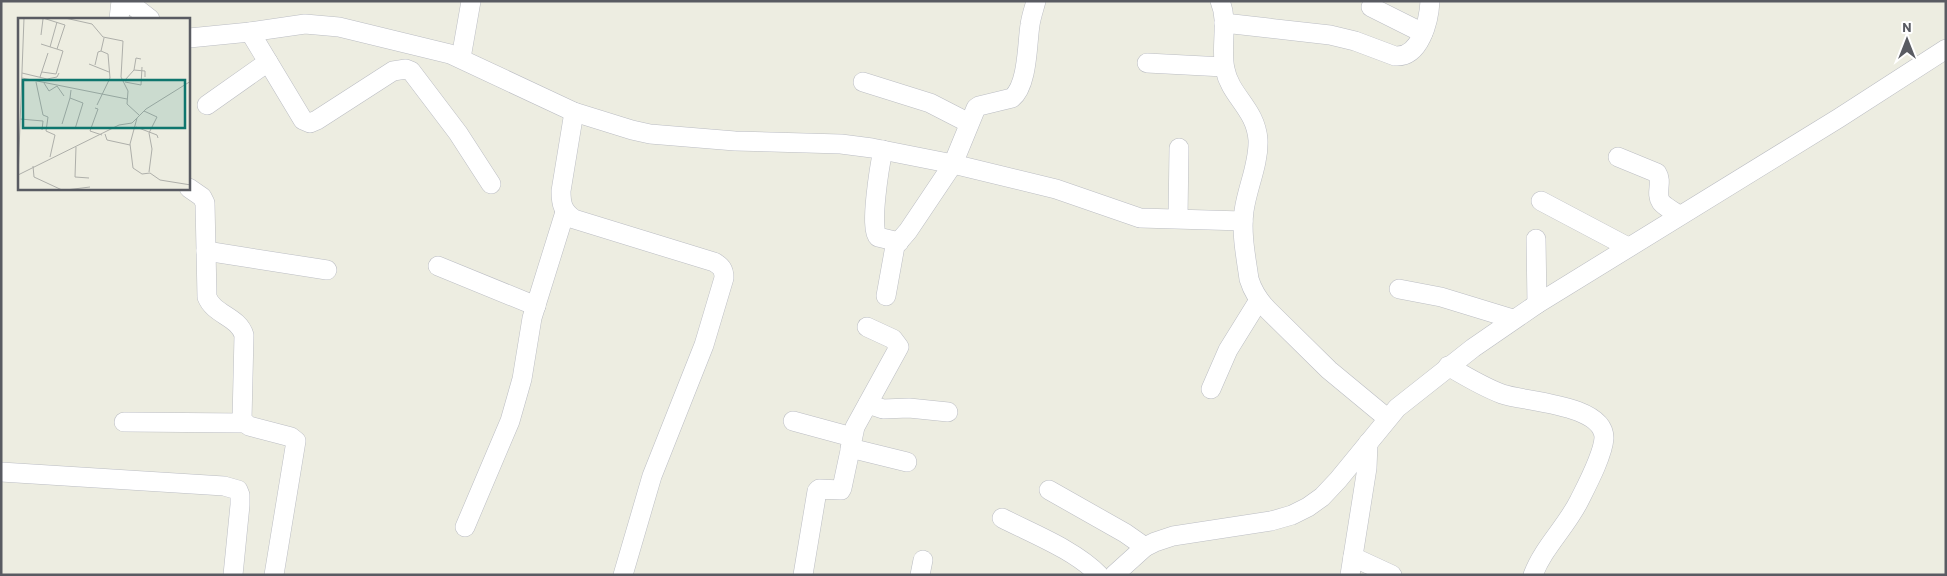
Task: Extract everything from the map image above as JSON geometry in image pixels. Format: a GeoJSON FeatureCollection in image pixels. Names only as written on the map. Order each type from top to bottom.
{"type":"FeatureCollection","features":[{"type":"Feature","properties":{"kind":"street"},"geometry":{"type":"LineString","coordinates":[[119,18],[121,1]]}},
{"type":"Feature","properties":{"kind":"street"},"geometry":{"type":"LineString","coordinates":[[127,1],[149,18]]}},
{"type":"Feature","properties":{"kind":"street"},"geometry":{"type":"LineString","coordinates":[[461,58],[471,1]]}},
{"type":"Feature","properties":{"kind":"street"},"geometry":{"type":"LineString","coordinates":[[886,296],[894,246],[908,231],[953,164],[979,106],[1015,96],[1023,76],[1030,25],[1036,1]]}},
{"type":"Feature","properties":{"kind":"street"},"geometry":{"type":"LineString","coordinates":[[1224,23],[1330,35],[1355,41],[1402,57],[1411,52],[1422,33],[1430,1]]}},
{"type":"Feature","properties":{"kind":"street"},"geometry":{"type":"LineString","coordinates":[[1221,2],[1224,23],[1224,67],[1231,83],[1252,115],[1258,141],[1257,155],[1243,221],[1249,279],[1259,300],[1329,370],[1386,418]]}},
{"type":"Feature","properties":{"kind":"street"},"geometry":{"type":"LineString","coordinates":[[1371,7],[1422,33]]}},
{"type":"Feature","properties":{"kind":"street"},"geometry":{"type":"LineString","coordinates":[[190,38],[305,24],[321,24],[422,46],[461,58],[574,112],[650,134],[735,141],[841,144],[883,150],[953,164],[1068,192],[1130,216],[1140,218],[1243,221]]}},
{"type":"Feature","properties":{"kind":"street"},"geometry":{"type":"LineString","coordinates":[[250,32],[303,120],[310,123],[393,71],[406,69],[411,71],[458,133],[492,184]]}},
{"type":"Feature","properties":{"kind":"street"},"geometry":{"type":"LineString","coordinates":[[1114,575],[1145,547],[1155,542],[1173,536],[1271,521],[1292,515],[1308,507],[1322,497],[1353,463],[1386,418],[1448,366],[1513,319],[1839,118],[1946,49]]}},
{"type":"Feature","properties":{"kind":"street"},"geometry":{"type":"LineString","coordinates":[[207,105],[268,62]]}},
{"type":"Feature","properties":{"kind":"street"},"geometry":{"type":"LineString","coordinates":[[1147,62],[1224,67]]}},
{"type":"Feature","properties":{"kind":"street"},"geometry":{"type":"LineString","coordinates":[[863,82],[930,103],[970,123]]}},
{"type":"Feature","properties":{"kind":"street"},"geometry":{"type":"LineString","coordinates":[[574,112],[561,191],[561,203],[565,212],[574,219],[714,262],[724,271],[724,278],[704,345],[654,470],[623,575]]}},
{"type":"Feature","properties":{"kind":"street"},"geometry":{"type":"LineString","coordinates":[[1178,218],[1179,148]]}},
{"type":"Feature","properties":{"kind":"street"},"geometry":{"type":"LineString","coordinates":[[883,150],[877,188],[874,234],[878,237],[899,242]]}},
{"type":"Feature","properties":{"kind":"street"},"geometry":{"type":"LineString","coordinates":[[1618,157],[1657,173],[1660,180],[1660,199],[1662,203],[1679,215]]}},
{"type":"Feature","properties":{"kind":"street"},"geometry":{"type":"LineString","coordinates":[[190,189],[202,196],[205,203],[207,297],[210,304],[238,324],[244,335],[242,414],[245,423]]}},
{"type":"Feature","properties":{"kind":"street"},"geometry":{"type":"LineString","coordinates":[[1541,201],[1628,247]]}},
{"type":"Feature","properties":{"kind":"street"},"geometry":{"type":"LineString","coordinates":[[465,527],[510,421],[522,379],[536,306],[565,212]]}},
{"type":"Feature","properties":{"kind":"street"},"geometry":{"type":"LineString","coordinates":[[1536,239],[1537,304]]}},
{"type":"Feature","properties":{"kind":"street"},"geometry":{"type":"LineString","coordinates":[[206,251],[326,270]]}},
{"type":"Feature","properties":{"kind":"street"},"geometry":{"type":"LineString","coordinates":[[438,266],[536,306]]}},
{"type":"Feature","properties":{"kind":"street"},"geometry":{"type":"LineString","coordinates":[[1399,290],[1441,298],[1513,319]]}},
{"type":"Feature","properties":{"kind":"street"},"geometry":{"type":"LineString","coordinates":[[1211,389],[1228,350],[1259,300]]}},
{"type":"Feature","properties":{"kind":"street"},"geometry":{"type":"LineString","coordinates":[[803,575],[817,491],[819,489],[841,490],[855,427],[899,347],[894,340],[867,327]]}},
{"type":"Feature","properties":{"kind":"street"},"geometry":{"type":"LineString","coordinates":[[1448,366],[1501,393],[1578,411],[1594,419],[1600,424],[1603,431],[1604,437],[1598,456],[1578,502],[1539,561],[1533,575]]}},
{"type":"Feature","properties":{"kind":"street"},"geometry":{"type":"LineString","coordinates":[[868,404],[884,409],[909,408],[948,412]]}},
{"type":"Feature","properties":{"kind":"street"},"geometry":{"type":"LineString","coordinates":[[793,421],[907,462]]}},
{"type":"Feature","properties":{"kind":"street"},"geometry":{"type":"LineString","coordinates":[[124,422],[245,423],[291,437],[296,441],[274,575]]}},
{"type":"Feature","properties":{"kind":"street"},"geometry":{"type":"LineString","coordinates":[[1368,442],[1367,468],[1351,566],[1392,575]]}},
{"type":"Feature","properties":{"kind":"street"},"geometry":{"type":"LineString","coordinates":[[1,472],[224,486],[238,490],[240,505],[233,575]]}},
{"type":"Feature","properties":{"kind":"street"},"geometry":{"type":"LineString","coordinates":[[1049,490],[1113,526],[1145,547]]}},
{"type":"Feature","properties":{"kind":"street"},"geometry":{"type":"LineString","coordinates":[[1002,518],[1069,553],[1093,568],[1099,575]]}}]}
